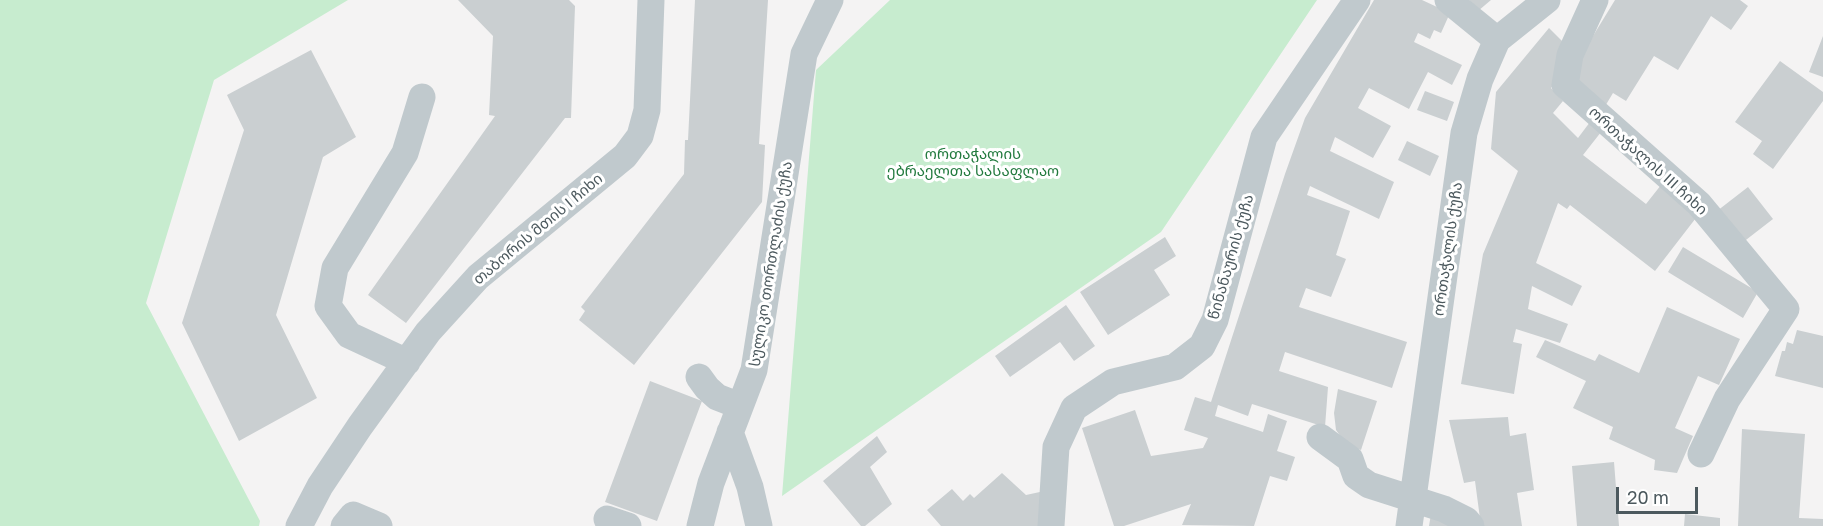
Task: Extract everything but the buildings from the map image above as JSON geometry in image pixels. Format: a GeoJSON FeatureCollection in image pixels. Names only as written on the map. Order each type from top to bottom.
{"type":"FeatureCollection","features":[{"type":"Feature","properties":{"kind":"street","name":"თაბორის მთის I ჩიხი"},"geometry":{"type":"LineString","coordinates":[[299,526],[320,486],[428,332],[478,277],[625,156],[640,136],[647,110],[651,0]]}},
{"type":"Feature","properties":{"kind":"street","name":"სულიკო თორთლაძის ქუჩა"},"geometry":{"type":"LineString","coordinates":[[700,526],[711,483],[754,370],[804,54],[830,0]]}},
{"type":"Feature","properties":{"kind":"street","name":"წინანაურის ქუჩა"},"geometry":{"type":"LineString","coordinates":[[1051,526],[1056,447],[1074,408],[1113,382],[1175,367],[1202,346],[1215,320],[1264,137],[1357,0]]}},
{"type":"Feature","properties":{"kind":"street"},"geometry":{"type":"LineString","coordinates":[[1448,0],[1497,40]]}},
{"type":"Feature","properties":{"kind":"street","name":"ორთაჭალის ქუჩა"},"geometry":{"type":"LineString","coordinates":[[1408,526],[1464,133],[1480,79],[1497,40],[1547,0]]}},
{"type":"Feature","properties":{"kind":"street","name":"ორთაჭალის III ჩიხი"},"geometry":{"type":"LineString","coordinates":[[1595,0],[1570,55],[1565,85],[1699,204],[1786,309],[1727,399],[1701,454]]}},
{"type":"Feature","properties":{"kind":"street"},"geometry":{"type":"LineString","coordinates":[[407,362],[349,335],[328,306],[335,268],[405,153],[422,97]]}},
{"type":"Feature","properties":{"kind":"street"},"geometry":{"type":"LineString","coordinates":[[699,377],[717,396],[740,406]]}},
{"type":"Feature","properties":{"kind":"street"},"geometry":{"type":"LineString","coordinates":[[730,432],[750,487],[759,526]]}},
{"type":"Feature","properties":{"kind":"street"},"geometry":{"type":"LineString","coordinates":[[1320,437],[1350,459],[1356,476],[1370,485],[1444,509],[1466,520],[1471,526]]}},
{"type":"Feature","properties":{"kind":"street"},"geometry":{"type":"LineString","coordinates":[[344,526],[353,515],[379,526]]}},
{"type":"Feature","properties":{"kind":"green space"},"geometry":{"type":"Polygon","coordinates":[[[0,0],[348,0],[214,80],[146,303],[260,521],[259,526],[0,526],[0,0]]]}},
{"type":"Feature","properties":{"kind":"green space","name":"ორთაჭალის ებრაელთა სასაფლაო"},"geometry":{"type":"Polygon","coordinates":[[[890,0],[1317,0],[1161,232],[782,496],[816,70],[890,0]]]}}]}
